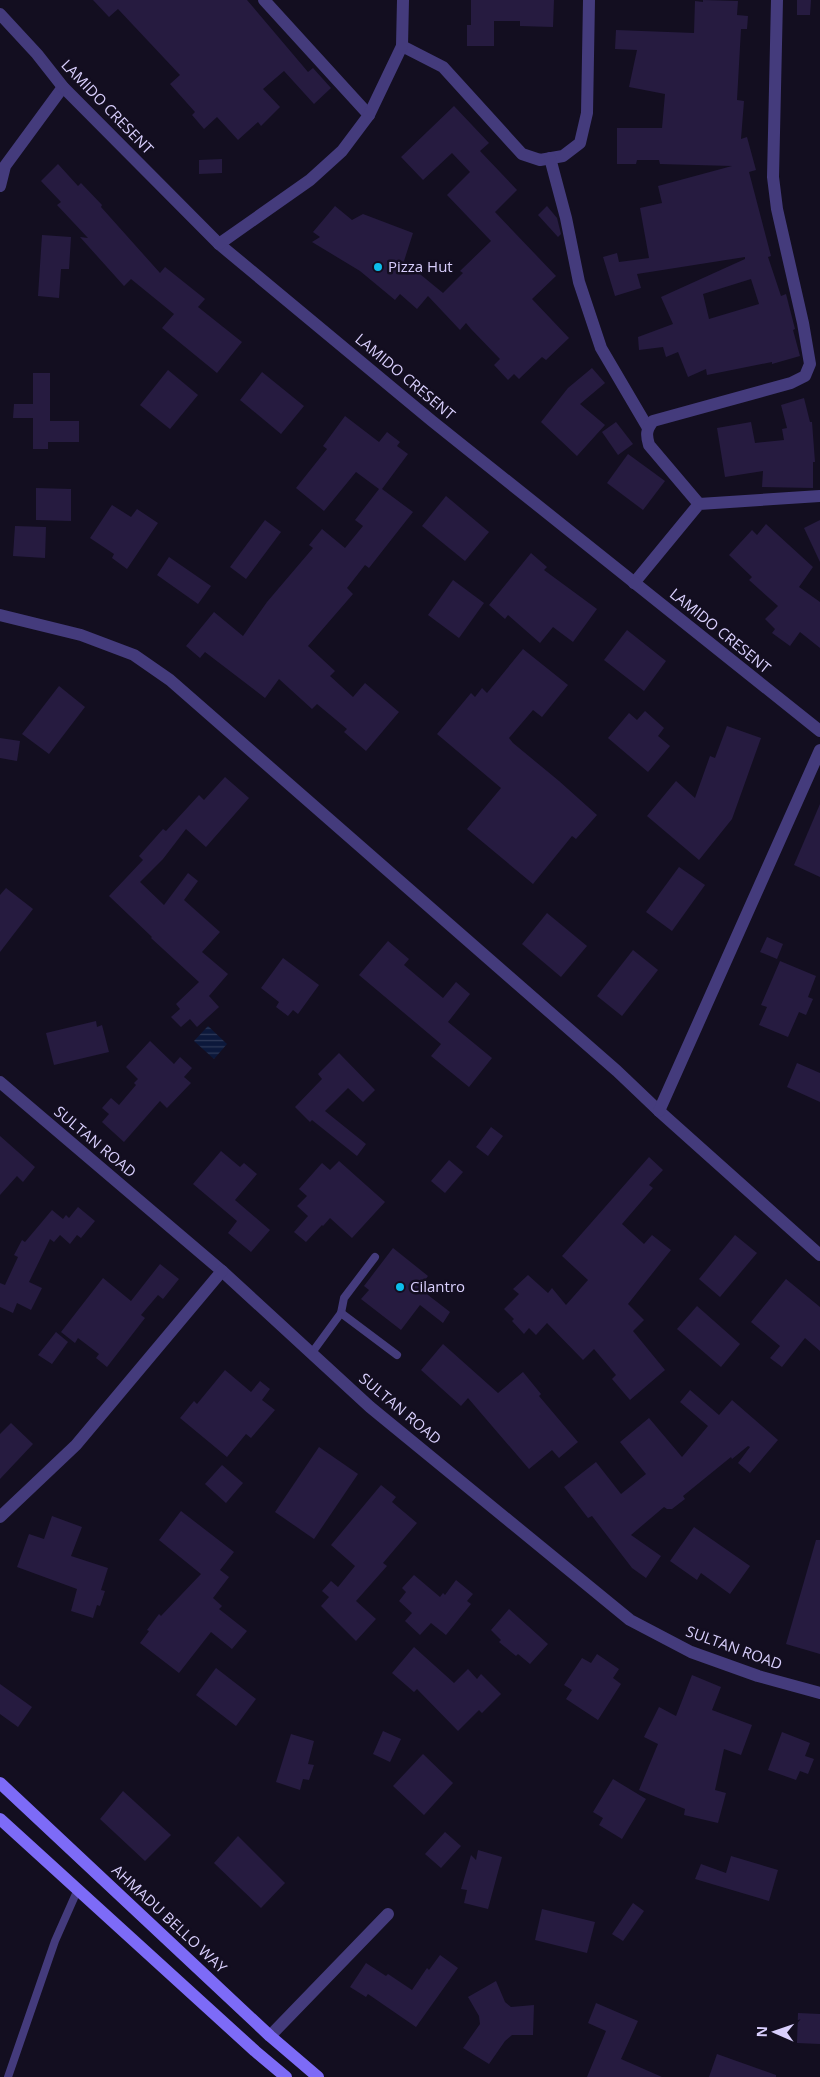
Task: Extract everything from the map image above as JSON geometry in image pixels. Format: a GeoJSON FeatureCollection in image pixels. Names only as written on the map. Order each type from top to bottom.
{"type":"FeatureCollection","features":[{"type":"Feature","properties":{"kind":"main road","name":"AHMADU BELLO WAY"},"geometry":{"type":"LineString","coordinates":[[0,1783],[270,2036],[318,2077]]}},
{"type":"Feature","properties":{"kind":"main road"},"geometry":{"type":"LineString","coordinates":[[0,1819],[286,2077]]}},
{"type":"Feature","properties":{"kind":"street"},"geometry":{"type":"LineString","coordinates":[[264,0],[369,116]]}},
{"type":"Feature","properties":{"kind":"street"},"geometry":{"type":"LineString","coordinates":[[219,244],[310,180],[342,151],[369,116],[402,46],[403,0]]}},
{"type":"Feature","properties":{"kind":"street"},"geometry":{"type":"LineString","coordinates":[[402,46],[443,67],[522,154],[540,160],[562,156],[580,143],[587,113],[590,0]]}},
{"type":"Feature","properties":{"kind":"street"},"geometry":{"type":"LineString","coordinates":[[699,504],[649,445],[646,435],[653,421],[791,383],[805,376],[810,364],[803,323],[777,209],[773,177],[776,0]]}},
{"type":"Feature","properties":{"kind":"street","name":"LAMIDO CRESENT"},"geometry":{"type":"LineString","coordinates":[[0,14],[37,54],[63,87],[219,244],[432,421],[820,731]]}},
{"type":"Feature","properties":{"kind":"street"},"geometry":{"type":"LineString","coordinates":[[0,186],[5,166],[63,87]]}},
{"type":"Feature","properties":{"kind":"street"},"geometry":{"type":"LineString","coordinates":[[550,158],[566,218],[579,282],[601,348],[648,428]]}},
{"type":"Feature","properties":{"kind":"street"},"geometry":{"type":"LineString","coordinates":[[634,583],[699,504],[820,496]]}},
{"type":"Feature","properties":{"kind":"street"},"geometry":{"type":"LineString","coordinates":[[0,615],[81,635],[134,655],[170,680],[617,1071],[820,1255]]}},
{"type":"Feature","properties":{"kind":"street"},"geometry":{"type":"LineString","coordinates":[[659,1111],[820,750]]}},
{"type":"Feature","properties":{"kind":"street","name":"SULTAN ROAD"},"geometry":{"type":"LineString","coordinates":[[0,1082],[222,1272],[370,1407],[630,1620],[691,1652],[758,1676],[820,1693]]}},
{"type":"Feature","properties":{"kind":"street"},"geometry":{"type":"LineString","coordinates":[[0,1517],[76,1445],[222,1272]]}},
{"type":"Feature","properties":{"kind":"street"},"geometry":{"type":"LineString","coordinates":[[270,2036],[388,1914]]}},
{"type":"Feature","properties":{"kind":"lane"},"geometry":{"type":"LineString","coordinates":[[311,1354],[342,1313],[344,1298],[375,1257]]}},
{"type":"Feature","properties":{"kind":"lane"},"geometry":{"type":"LineString","coordinates":[[342,1313],[397,1355]]}},
{"type":"Feature","properties":{"kind":"lane"},"geometry":{"type":"LineString","coordinates":[[8,2077],[55,1941],[78,1889]]}},
{"type":"Feature","properties":{"kind":"water"},"geometry":{"type":"Polygon","coordinates":[[[208,1026],[227,1044],[214,1059],[194,1041],[208,1026]]]}},
{"type":"Feature","properties":{"kind":"building"},"geometry":{"type":"Polygon","coordinates":[[[93,0],[247,0],[308,72],[313,68],[331,88],[314,104],[284,71],[263,89],[280,107],[261,126],[258,122],[238,140],[217,117],[204,129],[192,115],[195,112],[170,84],[180,75],[118,9],[109,17],[93,0]]]}},
{"type":"Feature","properties":{"kind":"building"},"geometry":{"type":"Polygon","coordinates":[[[471,0],[554,0],[553,27],[520,26],[520,21],[494,21],[494,46],[467,46],[467,25],[471,25],[471,0]]]}},
{"type":"Feature","properties":{"kind":"building"},"geometry":{"type":"Polygon","coordinates":[[[703,0],[738,1],[737,15],[748,16],[747,29],[741,29],[737,100],[744,101],[741,139],[747,137],[756,170],[749,172],[771,256],[768,257],[781,296],[786,294],[800,356],[772,364],[772,362],[707,375],[706,369],[688,377],[678,352],[666,357],[663,347],[639,350],[638,337],[673,324],[661,297],[745,259],[745,257],[637,274],[641,288],[615,296],[603,257],[617,253],[619,262],[649,258],[640,208],[662,203],[658,186],[732,166],[660,164],[659,160],[637,160],[636,164],[617,164],[617,128],[662,128],[665,94],[629,87],[637,50],[615,49],[616,30],[694,33],[695,1],[703,2],[703,0]],[[751,279],[703,294],[709,319],[759,304],[751,279]]]}},
{"type":"Feature","properties":{"kind":"building"},"geometry":{"type":"Polygon","coordinates":[[[797,0],[811,0],[810,15],[797,15],[797,0]]]}},
{"type":"Feature","properties":{"kind":"building"},"geometry":{"type":"Polygon","coordinates":[[[454,106],[489,143],[480,151],[517,190],[495,212],[556,276],[532,299],[569,338],[546,360],[542,357],[519,379],[514,374],[508,380],[494,365],[500,359],[466,323],[460,330],[428,296],[417,309],[400,294],[395,300],[360,271],[312,242],[320,237],[313,232],[335,206],[352,220],[363,214],[413,233],[404,261],[443,293],[463,273],[460,271],[491,241],[447,195],[470,172],[452,153],[423,180],[401,157],[454,106]]]}},
{"type":"Feature","properties":{"kind":"building"},"geometry":{"type":"Polygon","coordinates":[[[222,159],[222,173],[199,174],[199,160],[222,159]]]}},
{"type":"Feature","properties":{"kind":"building"},"geometry":{"type":"Polygon","coordinates":[[[58,164],[78,186],[81,183],[102,205],[101,207],[160,273],[165,267],[205,299],[198,307],[242,342],[217,373],[162,328],[174,314],[131,279],[124,286],[80,237],[88,238],[57,205],[61,202],[41,181],[58,164]]]}},
{"type":"Feature","properties":{"kind":"building"},"geometry":{"type":"Polygon","coordinates":[[[547,206],[557,218],[561,234],[558,237],[538,215],[547,206]]]}},
{"type":"Feature","properties":{"kind":"building"},"geometry":{"type":"Polygon","coordinates":[[[42,235],[71,237],[69,269],[61,269],[59,298],[38,296],[42,235]]]}},
{"type":"Feature","properties":{"kind":"building"},"geometry":{"type":"Polygon","coordinates":[[[592,368],[605,383],[580,404],[605,425],[577,456],[541,422],[568,388],[592,368]]]}},
{"type":"Feature","properties":{"kind":"building"},"geometry":{"type":"Polygon","coordinates":[[[168,370],[198,395],[170,429],[140,405],[168,370]]]}},
{"type":"Feature","properties":{"kind":"building"},"geometry":{"type":"Polygon","coordinates":[[[262,372],[304,406],[281,434],[240,400],[262,372]]]}},
{"type":"Feature","properties":{"kind":"building"},"geometry":{"type":"Polygon","coordinates":[[[33,373],[50,373],[50,421],[79,421],[79,442],[48,442],[48,449],[33,449],[33,418],[13,418],[14,404],[33,404],[33,373]]]}},
{"type":"Feature","properties":{"kind":"building"},"geometry":{"type":"Polygon","coordinates":[[[804,398],[810,422],[812,422],[815,462],[813,462],[813,488],[762,487],[763,471],[725,477],[717,428],[751,422],[755,443],[784,440],[782,429],[787,428],[781,405],[804,398]]]}},
{"type":"Feature","properties":{"kind":"building"},"geometry":{"type":"Polygon","coordinates":[[[345,416],[379,442],[387,432],[400,442],[397,446],[408,454],[382,489],[413,512],[369,568],[365,565],[347,588],[353,594],[308,646],[335,671],[330,676],[353,697],[365,683],[399,712],[366,751],[344,732],[347,729],[317,704],[312,709],[279,679],[265,698],[205,652],[200,658],[186,646],[214,612],[243,636],[267,602],[313,548],[309,545],[322,529],[345,548],[363,526],[355,520],[379,489],[356,472],[324,511],[296,488],[327,449],[323,446],[345,416]]]}},
{"type":"Feature","properties":{"kind":"building"},"geometry":{"type":"Polygon","coordinates":[[[616,422],[633,444],[618,455],[602,432],[616,422]]]}},
{"type":"Feature","properties":{"kind":"building"},"geometry":{"type":"Polygon","coordinates":[[[628,454],[665,481],[643,510],[607,483],[628,454]]]}},
{"type":"Feature","properties":{"kind":"building"},"geometry":{"type":"Polygon","coordinates":[[[36,488],[71,489],[71,521],[36,520],[36,488]]]}},
{"type":"Feature","properties":{"kind":"building"},"geometry":{"type":"Polygon","coordinates":[[[446,496],[489,532],[465,561],[422,526],[446,496]]]}},
{"type":"Feature","properties":{"kind":"building"},"geometry":{"type":"Polygon","coordinates":[[[112,505],[131,517],[137,509],[158,523],[127,569],[112,558],[114,554],[90,538],[112,505]]]}},
{"type":"Feature","properties":{"kind":"building"},"geometry":{"type":"Polygon","coordinates":[[[265,520],[281,532],[246,579],[230,567],[265,520]]]}},
{"type":"Feature","properties":{"kind":"building"},"geometry":{"type":"Polygon","coordinates":[[[820,520],[820,562],[804,528],[820,520]]]}},
{"type":"Feature","properties":{"kind":"building"},"geometry":{"type":"Polygon","coordinates":[[[766,524],[813,567],[799,587],[820,602],[820,648],[800,632],[790,646],[772,633],[775,629],[765,619],[778,606],[749,580],[752,577],[729,555],[752,530],[757,535],[766,524]]]}},
{"type":"Feature","properties":{"kind":"building"},"geometry":{"type":"Polygon","coordinates":[[[15,526],[46,527],[45,558],[13,556],[15,526]]]}},
{"type":"Feature","properties":{"kind":"building"},"geometry":{"type":"Polygon","coordinates":[[[531,553],[547,567],[544,570],[597,609],[573,642],[553,627],[540,643],[508,615],[505,619],[489,605],[531,553]]]}},
{"type":"Feature","properties":{"kind":"building"},"geometry":{"type":"Polygon","coordinates":[[[169,557],[211,586],[198,604],[157,575],[169,557]]]}},
{"type":"Feature","properties":{"kind":"building"},"geometry":{"type":"Polygon","coordinates":[[[453,580],[484,603],[459,638],[428,615],[453,580]]]}},
{"type":"Feature","properties":{"kind":"building"},"geometry":{"type":"Polygon","coordinates":[[[627,630],[666,661],[644,691],[604,660],[627,630]]]}},
{"type":"Feature","properties":{"kind":"building"},"geometry":{"type":"Polygon","coordinates":[[[523,649],[568,685],[542,717],[533,710],[509,738],[597,815],[576,839],[572,836],[533,884],[467,829],[501,788],[437,734],[471,693],[475,697],[482,688],[487,693],[523,649]]]}},
{"type":"Feature","properties":{"kind":"building"},"geometry":{"type":"Polygon","coordinates":[[[59,686],[85,707],[49,754],[22,734],[59,686]]]}},
{"type":"Feature","properties":{"kind":"building"},"geometry":{"type":"Polygon","coordinates":[[[645,711],[664,728],[658,736],[670,746],[648,772],[608,738],[629,713],[637,720],[645,711]]]}},
{"type":"Feature","properties":{"kind":"building"},"geometry":{"type":"Polygon","coordinates":[[[727,726],[761,738],[732,819],[699,860],[647,816],[676,781],[695,798],[710,756],[715,758],[727,726]]]}},
{"type":"Feature","properties":{"kind":"building"},"geometry":{"type":"Polygon","coordinates":[[[0,738],[20,741],[17,761],[0,758],[0,738]]]}},
{"type":"Feature","properties":{"kind":"building"},"geometry":{"type":"Polygon","coordinates":[[[225,777],[249,798],[206,847],[186,829],[163,859],[140,882],[164,905],[188,873],[198,881],[184,900],[220,932],[202,952],[228,974],[209,996],[219,1007],[197,1027],[190,1019],[181,1027],[171,1017],[180,1009],[176,1004],[199,982],[109,896],[143,860],[139,856],[163,829],[166,831],[199,795],[204,800],[225,777]]]}},
{"type":"Feature","properties":{"kind":"building"},"geometry":{"type":"Polygon","coordinates":[[[820,804],[820,877],[794,865],[820,804]]]}},
{"type":"Feature","properties":{"kind":"building"},"geometry":{"type":"Polygon","coordinates":[[[679,867],[705,885],[672,931],[646,912],[679,867]]]}},
{"type":"Feature","properties":{"kind":"building"},"geometry":{"type":"Polygon","coordinates":[[[6,888],[33,909],[0,952],[0,895],[6,888]]]}},
{"type":"Feature","properties":{"kind":"building"},"geometry":{"type":"Polygon","coordinates":[[[547,913],[587,946],[561,977],[522,944],[547,913]]]}},
{"type":"Feature","properties":{"kind":"building"},"geometry":{"type":"Polygon","coordinates":[[[767,937],[783,944],[777,959],[760,952],[767,937]]]}},
{"type":"Feature","properties":{"kind":"building"},"geometry":{"type":"Polygon","coordinates":[[[388,941],[409,959],[404,965],[443,998],[456,982],[470,994],[448,1022],[492,1058],[469,1087],[431,1056],[441,1044],[359,975],[388,941]]]}},
{"type":"Feature","properties":{"kind":"building"},"geometry":{"type":"Polygon","coordinates":[[[633,950],[658,970],[622,1016],[597,996],[633,950]]]}},
{"type":"Feature","properties":{"kind":"building"},"geometry":{"type":"Polygon","coordinates":[[[283,958],[319,985],[298,1014],[293,1010],[288,1016],[276,1007],[279,1002],[261,988],[283,958]]]}},
{"type":"Feature","properties":{"kind":"building"},"geometry":{"type":"Polygon","coordinates":[[[780,961],[816,976],[808,997],[813,999],[806,1015],[799,1012],[788,1037],[759,1025],[767,1007],[761,1005],[780,961]]]}},
{"type":"Feature","properties":{"kind":"building"},"geometry":{"type":"Polygon","coordinates":[[[96,1021],[97,1027],[102,1025],[109,1052],[54,1065],[46,1033],[96,1021]]]}},
{"type":"Feature","properties":{"kind":"building"},"geometry":{"type":"Polygon","coordinates":[[[150,1041],[174,1064],[180,1057],[192,1068],[184,1077],[191,1083],[167,1108],[160,1101],[124,1142],[102,1122],[109,1114],[102,1108],[111,1098],[119,1105],[136,1085],[134,1083],[138,1079],[126,1067],[150,1041]]]}},
{"type":"Feature","properties":{"kind":"building"},"geometry":{"type":"Polygon","coordinates":[[[339,1053],[375,1090],[363,1102],[348,1088],[325,1111],[366,1144],[357,1156],[312,1120],[310,1122],[295,1107],[322,1079],[318,1074],[339,1053]]]}},
{"type":"Feature","properties":{"kind":"building"},"geometry":{"type":"Polygon","coordinates":[[[797,1063],[820,1073],[820,1102],[787,1087],[797,1063]]]}},
{"type":"Feature","properties":{"kind":"building"},"geometry":{"type":"Polygon","coordinates":[[[491,1127],[503,1136],[488,1156],[476,1147],[491,1127]]]}},
{"type":"Feature","properties":{"kind":"building"},"geometry":{"type":"Polygon","coordinates":[[[0,1136],[35,1167],[23,1182],[17,1176],[0,1195],[0,1136]]]}},
{"type":"Feature","properties":{"kind":"building"},"geometry":{"type":"Polygon","coordinates":[[[221,1151],[240,1167],[244,1163],[257,1174],[235,1200],[270,1230],[251,1252],[228,1233],[237,1221],[193,1184],[221,1151]]]}},
{"type":"Feature","properties":{"kind":"building"},"geometry":{"type":"Polygon","coordinates":[[[649,1157],[663,1170],[649,1185],[653,1188],[622,1224],[644,1244],[652,1235],[671,1250],[628,1304],[644,1320],[633,1331],[665,1370],[630,1400],[612,1379],[616,1375],[594,1349],[583,1360],[547,1323],[536,1335],[529,1328],[524,1334],[512,1321],[514,1319],[504,1309],[519,1294],[513,1289],[528,1275],[548,1293],[552,1288],[566,1305],[588,1280],[562,1256],[649,1157]]]}},
{"type":"Feature","properties":{"kind":"building"},"geometry":{"type":"Polygon","coordinates":[[[449,1160],[463,1172],[445,1193],[431,1181],[449,1160]]]}},
{"type":"Feature","properties":{"kind":"building"},"geometry":{"type":"Polygon","coordinates":[[[339,1161],[385,1202],[352,1238],[330,1218],[306,1242],[294,1232],[308,1216],[297,1206],[307,1196],[299,1189],[322,1163],[330,1170],[339,1161]]]}},
{"type":"Feature","properties":{"kind":"building"},"geometry":{"type":"Polygon","coordinates":[[[78,1207],[95,1221],[81,1238],[77,1235],[70,1244],[60,1235],[54,1242],[50,1239],[29,1282],[42,1288],[31,1310],[17,1303],[13,1313],[0,1307],[0,1283],[5,1285],[18,1257],[14,1255],[22,1240],[25,1242],[52,1210],[63,1219],[66,1215],[69,1218],[78,1207]]]}},
{"type":"Feature","properties":{"kind":"building"},"geometry":{"type":"Polygon","coordinates":[[[735,1235],[757,1253],[720,1297],[699,1279],[735,1235]]]}},
{"type":"Feature","properties":{"kind":"building"},"geometry":{"type":"Polygon","coordinates":[[[393,1248],[428,1276],[419,1288],[450,1312],[443,1323],[420,1305],[401,1330],[361,1299],[369,1290],[364,1286],[393,1248]]]}},
{"type":"Feature","properties":{"kind":"building"},"geometry":{"type":"Polygon","coordinates":[[[160,1264],[179,1279],[163,1299],[158,1295],[141,1315],[145,1318],[107,1367],[96,1358],[99,1354],[78,1338],[75,1343],[61,1332],[103,1278],[131,1301],[160,1264]]]}},
{"type":"Feature","properties":{"kind":"building"},"geometry":{"type":"Polygon","coordinates":[[[786,1279],[820,1307],[820,1351],[805,1338],[782,1367],[770,1358],[780,1346],[751,1322],[786,1279]]]}},
{"type":"Feature","properties":{"kind":"building"},"geometry":{"type":"Polygon","coordinates":[[[697,1306],[740,1344],[721,1367],[677,1329],[697,1306]]]}},
{"type":"Feature","properties":{"kind":"building"},"geometry":{"type":"Polygon","coordinates":[[[56,1332],[68,1342],[52,1364],[38,1355],[56,1332]]]}},
{"type":"Feature","properties":{"kind":"building"},"geometry":{"type":"Polygon","coordinates":[[[443,1344],[498,1393],[523,1372],[541,1394],[539,1396],[578,1442],[559,1458],[552,1450],[529,1469],[468,1398],[461,1406],[421,1370],[443,1344]]]}},
{"type":"Feature","properties":{"kind":"building"},"geometry":{"type":"Polygon","coordinates":[[[225,1370],[251,1392],[260,1381],[270,1389],[262,1400],[275,1410],[251,1438],[246,1434],[227,1457],[180,1418],[194,1401],[197,1404],[225,1370]]]}},
{"type":"Feature","properties":{"kind":"building"},"geometry":{"type":"Polygon","coordinates":[[[690,1390],[719,1415],[732,1400],[778,1440],[750,1473],[738,1463],[750,1447],[748,1446],[732,1459],[731,1457],[683,1496],[685,1499],[672,1509],[664,1507],[631,1535],[661,1556],[646,1578],[632,1568],[592,1516],[588,1518],[564,1487],[596,1462],[621,1494],[646,1474],[620,1442],[649,1418],[682,1457],[708,1426],[680,1402],[690,1390]]]}},
{"type":"Feature","properties":{"kind":"building"},"geometry":{"type":"Polygon","coordinates":[[[11,1423],[33,1444],[0,1479],[0,1434],[11,1423]]]}},
{"type":"Feature","properties":{"kind":"building"},"geometry":{"type":"Polygon","coordinates":[[[319,1447],[358,1474],[314,1539],[275,1512],[319,1447]]]}},
{"type":"Feature","properties":{"kind":"building"},"geometry":{"type":"Polygon","coordinates":[[[222,1465],[243,1483],[226,1503],[205,1484],[222,1465]]]}},
{"type":"Feature","properties":{"kind":"building"},"geometry":{"type":"Polygon","coordinates":[[[381,1485],[396,1497],[392,1502],[417,1523],[383,1563],[387,1566],[356,1601],[376,1619],[356,1641],[321,1606],[329,1597],[322,1591],[331,1581],[338,1587],[355,1566],[331,1545],[381,1485]]]}},
{"type":"Feature","properties":{"kind":"building"},"geometry":{"type":"Polygon","coordinates":[[[181,1511],[234,1552],[220,1570],[229,1577],[213,1598],[222,1606],[219,1609],[247,1631],[232,1649],[211,1632],[179,1673],[140,1643],[159,1614],[161,1616],[201,1574],[159,1540],[181,1511]]]}},
{"type":"Feature","properties":{"kind":"building"},"geometry":{"type":"Polygon","coordinates":[[[52,1516],[82,1527],[71,1556],[108,1568],[101,1590],[105,1591],[100,1606],[97,1605],[93,1618],[71,1611],[77,1589],[17,1567],[29,1534],[44,1539],[52,1516]]]}},
{"type":"Feature","properties":{"kind":"building"},"geometry":{"type":"Polygon","coordinates":[[[694,1527],[750,1566],[730,1594],[701,1573],[697,1580],[670,1561],[694,1527]]]}},
{"type":"Feature","properties":{"kind":"building"},"geometry":{"type":"Polygon","coordinates":[[[816,1540],[820,1540],[820,1654],[786,1644],[816,1540]]]}},
{"type":"Feature","properties":{"kind":"building"},"geometry":{"type":"Polygon","coordinates":[[[414,1575],[440,1597],[443,1593],[445,1595],[456,1580],[473,1594],[467,1601],[471,1604],[446,1635],[431,1623],[420,1635],[405,1621],[412,1613],[399,1601],[406,1592],[402,1588],[414,1575]]]}},
{"type":"Feature","properties":{"kind":"building"},"geometry":{"type":"Polygon","coordinates":[[[509,1609],[548,1644],[530,1664],[518,1654],[516,1656],[499,1642],[501,1640],[491,1630],[509,1609]]]}},
{"type":"Feature","properties":{"kind":"building"},"geometry":{"type":"Polygon","coordinates":[[[414,1647],[454,1683],[468,1669],[477,1679],[481,1674],[501,1694],[482,1713],[479,1710],[458,1731],[417,1689],[414,1692],[392,1673],[414,1647]]]}},
{"type":"Feature","properties":{"kind":"building"},"geometry":{"type":"Polygon","coordinates":[[[597,1654],[619,1669],[613,1678],[621,1684],[598,1720],[566,1699],[572,1690],[564,1685],[582,1658],[591,1663],[597,1654]]]}},
{"type":"Feature","properties":{"kind":"building"},"geometry":{"type":"Polygon","coordinates":[[[216,1668],[256,1699],[236,1726],[196,1695],[216,1668]]]}},
{"type":"Feature","properties":{"kind":"building"},"geometry":{"type":"Polygon","coordinates":[[[692,1675],[721,1687],[712,1710],[752,1725],[741,1755],[724,1749],[715,1790],[726,1793],[718,1823],[684,1815],[685,1809],[639,1790],[658,1744],[644,1737],[659,1707],[676,1716],[692,1675]]]}},
{"type":"Feature","properties":{"kind":"building"},"geometry":{"type":"Polygon","coordinates":[[[0,1684],[32,1707],[18,1727],[0,1714],[0,1684]]]}},
{"type":"Feature","properties":{"kind":"building"},"geometry":{"type":"Polygon","coordinates":[[[383,1731],[401,1739],[390,1762],[373,1754],[383,1731]]]}},
{"type":"Feature","properties":{"kind":"building"},"geometry":{"type":"Polygon","coordinates":[[[782,1732],[810,1743],[805,1756],[814,1759],[808,1774],[800,1771],[796,1780],[768,1770],[782,1732]]]}},
{"type":"Feature","properties":{"kind":"building"},"geometry":{"type":"Polygon","coordinates":[[[291,1734],[314,1741],[308,1764],[314,1765],[309,1780],[303,1779],[300,1790],[276,1782],[291,1734]]]}},
{"type":"Feature","properties":{"kind":"building"},"geometry":{"type":"Polygon","coordinates":[[[423,1754],[453,1783],[424,1815],[393,1786],[423,1754]]]}},
{"type":"Feature","properties":{"kind":"building"},"geometry":{"type":"Polygon","coordinates":[[[613,1779],[646,1799],[622,1839],[599,1825],[603,1818],[593,1812],[613,1779]]]}},
{"type":"Feature","properties":{"kind":"building"},"geometry":{"type":"Polygon","coordinates":[[[123,1791],[171,1835],[145,1861],[100,1819],[123,1791]]]}},
{"type":"Feature","properties":{"kind":"building"},"geometry":{"type":"Polygon","coordinates":[[[445,1832],[461,1846],[441,1868],[425,1854],[445,1832]]]}},
{"type":"Feature","properties":{"kind":"building"},"geometry":{"type":"Polygon","coordinates":[[[238,1836],[285,1883],[261,1908],[214,1863],[238,1836]]]}},
{"type":"Feature","properties":{"kind":"building"},"geometry":{"type":"Polygon","coordinates":[[[478,1850],[502,1857],[488,1909],[464,1903],[467,1890],[461,1889],[471,1855],[476,1860],[478,1850]]]}},
{"type":"Feature","properties":{"kind":"building"},"geometry":{"type":"Polygon","coordinates":[[[731,1856],[778,1870],[769,1901],[695,1879],[701,1864],[726,1873],[731,1856]]]}},
{"type":"Feature","properties":{"kind":"building"},"geometry":{"type":"Polygon","coordinates":[[[633,1903],[644,1911],[623,1941],[612,1934],[633,1903]]]}},
{"type":"Feature","properties":{"kind":"building"},"geometry":{"type":"Polygon","coordinates":[[[542,1909],[595,1922],[587,1953],[535,1940],[542,1909]]]}},
{"type":"Feature","properties":{"kind":"building"},"geometry":{"type":"Polygon","coordinates":[[[440,1955],[458,1968],[416,2027],[368,1994],[366,1997],[350,1987],[366,1963],[386,1976],[388,1974],[412,1990],[427,1968],[429,1970],[440,1955]]]}},
{"type":"Feature","properties":{"kind":"building"},"geometry":{"type":"Polygon","coordinates":[[[496,1981],[505,2002],[511,2007],[534,2005],[533,2035],[512,2035],[505,2041],[489,2064],[463,2048],[480,2024],[479,2016],[468,1997],[496,1981]]]}},
{"type":"Feature","properties":{"kind":"building"},"geometry":{"type":"Polygon","coordinates":[[[596,2003],[638,2021],[621,2059],[662,2077],[587,2077],[606,2031],[588,2023],[596,2003]]]}},
{"type":"Feature","properties":{"kind":"building"},"geometry":{"type":"Polygon","coordinates":[[[798,2013],[820,2014],[820,2044],[797,2043],[798,2013]]]}},
{"type":"Feature","properties":{"kind":"building"},"geometry":{"type":"Polygon","coordinates":[[[717,2054],[776,2075],[776,2077],[709,2077],[717,2054]]]}},
{"type":"Feature","properties":{"kind":"place","name":"Pizza Hut"},"geometry":{"type":"Point","coordinates":[378,267]}},
{"type":"Feature","properties":{"kind":"place","name":"Cilantro"},"geometry":{"type":"Point","coordinates":[400,1287]}}]}
